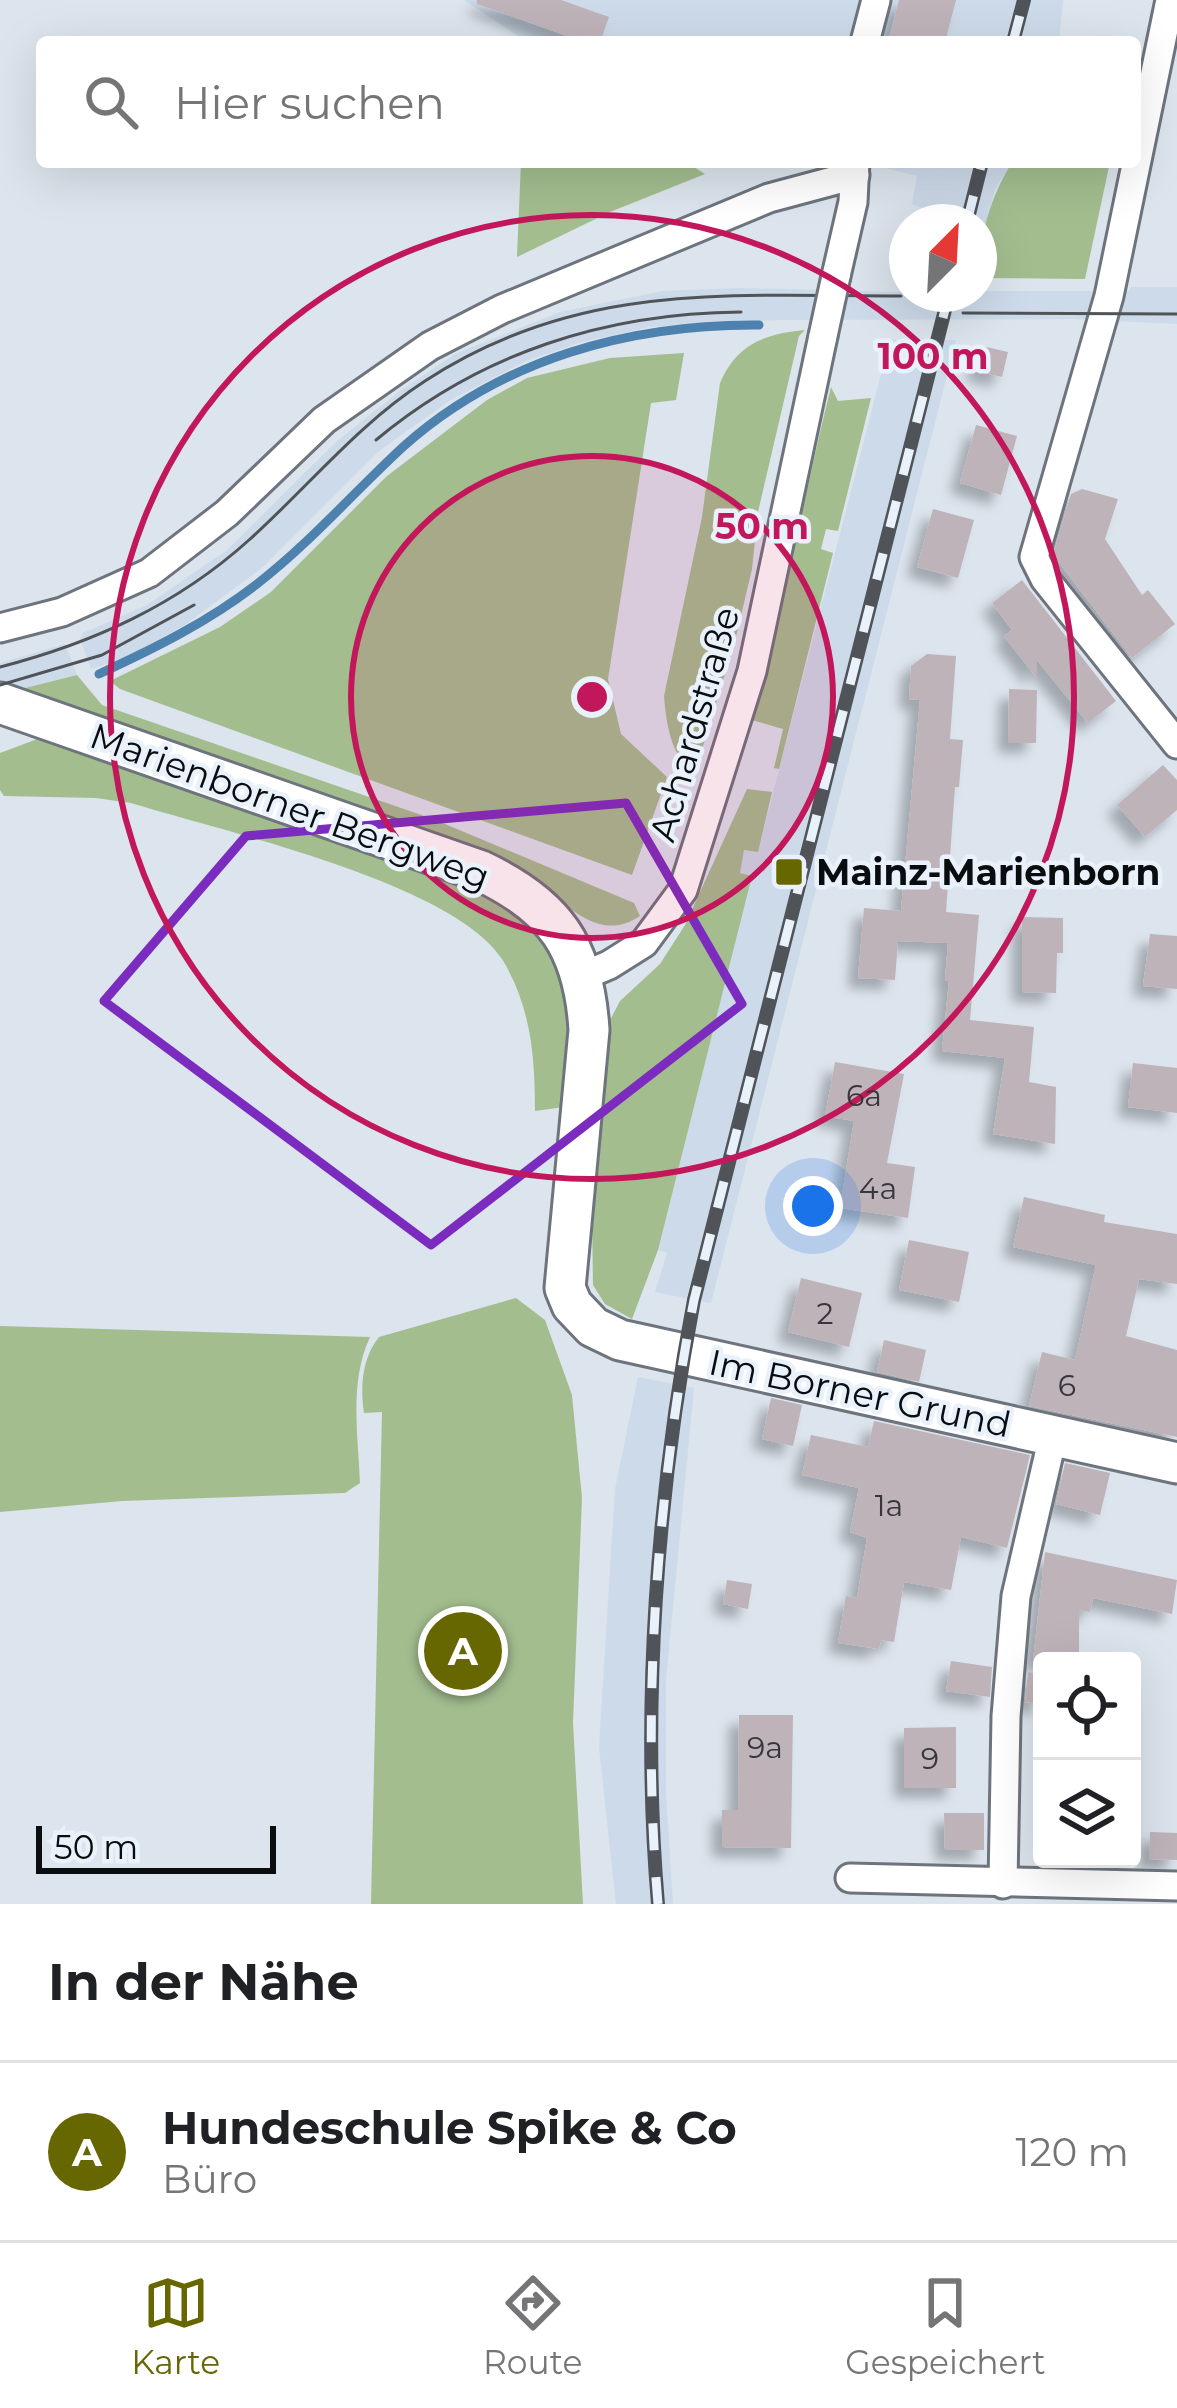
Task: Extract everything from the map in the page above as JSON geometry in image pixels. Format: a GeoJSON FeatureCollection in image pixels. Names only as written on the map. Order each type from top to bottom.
{"type":"FeatureCollection","features":[{"type":"Feature","properties":{"kind":"street"},"geometry":{"type":"LineString","coordinates":[[867,36],[876,0]]}},
{"type":"Feature","properties":{"kind":"street"},"geometry":{"type":"LineString","coordinates":[[1141,138],[1170,0]]}},
{"type":"Feature","properties":{"kind":"street"},"geometry":{"type":"LineString","coordinates":[[1135,168],[1108,296],[1034,551],[1046,579],[1167,709],[1177,744]]}},
{"type":"Feature","properties":{"kind":"street"},"geometry":{"type":"LineString","coordinates":[[0,628],[62,612],[149,573],[226,513],[324,420],[430,346],[502,309],[769,198],[855,169]]}},
{"type":"Feature","properties":{"kind":"street","name":"Achardstraße"},"geometry":{"type":"LineString","coordinates":[[583,976],[644,943],[683,890],[752,671],[854,202],[855,169]]}},
{"type":"Feature","properties":{"kind":"street","name":"Marienborner Bergweg"},"geometry":{"type":"LineString","coordinates":[[0,704],[481,871],[514,886],[553,920],[567,938],[583,976],[589,1030],[565,1288]]}},
{"type":"Feature","properties":{"kind":"street","name":"Im Borner Grund"},"geometry":{"type":"LineString","coordinates":[[565,1288],[572,1305],[593,1327],[620,1340],[1177,1463]]}},
{"type":"Feature","properties":{"kind":"street"},"geometry":{"type":"LineString","coordinates":[[1003,1884],[1006,1716],[1016,1596],[1053,1436]]}},
{"type":"Feature","properties":{"kind":"street"},"geometry":{"type":"LineString","coordinates":[[850,1878],[1003,1884],[1094,1894],[1177,1886]]}},
{"type":"Feature","properties":{"kind":"highlighted area"},"geometry":{"type":"Polygon","coordinates":[[[626,803],[742,1004],[431,1245],[104,1001],[246,836],[626,803]]]}},
{"type":"Feature","properties":{"kind":"shaded area"},"geometry":{"type":"Polygon","coordinates":[[[464,0],[1063,0],[1060,36],[518,36],[464,0]]]}},
{"type":"Feature","properties":{"kind":"shaded area"},"geometry":{"type":"Polygon","coordinates":[[[885,168],[1008,168],[991,204],[912,204],[917,176],[885,168]]]}},
{"type":"Feature","properties":{"kind":"shaded area"},"geometry":{"type":"Polygon","coordinates":[[[1131,287],[1177,287],[1177,324],[1072,319],[777,320],[649,327],[582,342],[526,361],[452,399],[379,451],[263,567],[182,627],[91,669],[80,639],[83,633],[147,605],[227,550],[336,442],[397,393],[455,354],[560,312],[663,291],[739,288],[889,292],[889,312],[997,312],[997,291],[1129,291],[1131,287]]]}},
{"type":"Feature","properties":{"kind":"shaded area"},"geometry":{"type":"Polygon","coordinates":[[[890,340],[956,340],[711,1303],[655,1292],[667,1253],[658,1250],[752,876],[739,873],[744,849],[758,851],[890,340]]]}},
{"type":"Feature","properties":{"kind":"shaded area"},"geometry":{"type":"Polygon","coordinates":[[[65,644],[77,675],[9,692],[0,688],[0,663],[65,644]]]}},
{"type":"Feature","properties":{"kind":"shaded area"},"geometry":{"type":"Polygon","coordinates":[[[638,1377],[694,1388],[666,1680],[673,1904],[616,1904],[599,1747],[615,1489],[638,1377]]]}},
{"type":"Feature","properties":{"kind":"green space"},"geometry":{"type":"Polygon","coordinates":[[[521,168],[696,168],[705,174],[610,212],[517,257],[521,168]]]}},
{"type":"Feature","properties":{"kind":"green space"},"geometry":{"type":"Polygon","coordinates":[[[1009,168],[1109,168],[1085,279],[997,278],[997,204],[992,204],[1009,168]]]}},
{"type":"Feature","properties":{"kind":"green space"},"geometry":{"type":"Polygon","coordinates":[[[805,330],[799,336],[758,512],[752,569],[735,641],[695,772],[675,749],[664,696],[702,517],[720,383],[735,359],[754,343],[805,330]]]}},
{"type":"Feature","properties":{"kind":"green space"},"geometry":{"type":"Polygon","coordinates":[[[684,353],[676,400],[651,403],[608,679],[621,734],[667,777],[632,875],[120,689],[110,681],[220,627],[271,592],[387,476],[487,400],[527,378],[610,358],[684,353]]]}},
{"type":"Feature","properties":{"kind":"green space"},"geometry":{"type":"Polygon","coordinates":[[[831,387],[838,401],[871,398],[838,531],[826,529],[821,549],[833,553],[779,769],[774,768],[783,729],[752,720],[831,387]]]}},
{"type":"Feature","properties":{"kind":"green space"},"geometry":{"type":"Polygon","coordinates":[[[77,675],[102,705],[433,819],[634,903],[640,916],[622,924],[590,921],[516,868],[9,692],[77,675]]]}},
{"type":"Feature","properties":{"kind":"green space"},"geometry":{"type":"Polygon","coordinates":[[[40,738],[59,740],[461,877],[529,921],[557,964],[569,1005],[572,1042],[564,1107],[535,1111],[532,1052],[519,995],[502,959],[475,931],[386,883],[220,828],[131,803],[4,796],[0,753],[40,738]]]}},
{"type":"Feature","properties":{"kind":"green space"},"geometry":{"type":"Polygon","coordinates":[[[747,789],[772,792],[758,852],[744,850],[740,873],[752,876],[658,1250],[632,1319],[605,1304],[593,1285],[591,1147],[606,1028],[620,1001],[660,964],[685,925],[747,789]]]}},
{"type":"Feature","properties":{"kind":"green space"},"geometry":{"type":"Polygon","coordinates":[[[516,1298],[545,1320],[572,1395],[582,1498],[573,1723],[583,1904],[371,1904],[382,1412],[364,1413],[366,1363],[379,1337],[516,1298]]]}},
{"type":"Feature","properties":{"kind":"green space"},"geometry":{"type":"Polygon","coordinates":[[[0,1326],[370,1337],[357,1390],[360,1483],[345,1493],[122,1501],[0,1512],[0,1326]]]}},
{"type":"Feature","properties":{"kind":"building"},"geometry":{"type":"Polygon","coordinates":[[[477,0],[561,0],[609,17],[602,36],[567,36],[477,4],[477,0]]]}},
{"type":"Feature","properties":{"kind":"building"},"geometry":{"type":"Polygon","coordinates":[[[899,0],[956,0],[947,36],[890,36],[899,0]]]}},
{"type":"Feature","properties":{"kind":"building"},"geometry":{"type":"Polygon","coordinates":[[[982,346],[1008,352],[1002,377],[976,371],[982,346]]]}},
{"type":"Feature","properties":{"kind":"building"},"geometry":{"type":"Polygon","coordinates":[[[976,425],[1017,436],[1001,495],[960,483],[976,425]]]}},
{"type":"Feature","properties":{"kind":"building"},"geometry":{"type":"Polygon","coordinates":[[[1082,489],[1118,499],[1105,539],[1142,595],[1148,590],[1175,624],[1132,658],[1053,555],[1071,494],[1082,489]]]}},
{"type":"Feature","properties":{"kind":"building"},"geometry":{"type":"Polygon","coordinates":[[[933,509],[974,520],[958,578],[917,567],[933,509]]]}},
{"type":"Feature","properties":{"kind":"building"},"geometry":{"type":"Polygon","coordinates":[[[1022,580],[1116,701],[1088,723],[1037,660],[1037,678],[1004,636],[1012,630],[992,603],[1022,580]]]}},
{"type":"Feature","properties":{"kind":"building"},"geometry":{"type":"Polygon","coordinates":[[[927,654],[956,656],[950,739],[963,740],[946,912],[979,915],[970,1020],[1034,1027],[1029,1082],[1056,1087],[1055,1144],[993,1134],[1005,1058],[942,1051],[948,943],[898,941],[895,980],[858,978],[864,908],[901,911],[920,700],[909,699],[911,666],[927,654]]]}},
{"type":"Feature","properties":{"kind":"building"},"geometry":{"type":"Polygon","coordinates":[[[1009,689],[1037,690],[1036,743],[1008,743],[1009,689]]]}},
{"type":"Feature","properties":{"kind":"building"},"geometry":{"type":"Polygon","coordinates":[[[1163,765],[1177,780],[1177,810],[1145,837],[1117,805],[1163,765]]]}},
{"type":"Feature","properties":{"kind":"building"},"geometry":{"type":"Polygon","coordinates":[[[1022,917],[1063,918],[1056,993],[1022,992],[1022,917]]]}},
{"type":"Feature","properties":{"kind":"building"},"geometry":{"type":"Polygon","coordinates":[[[1150,934],[1177,936],[1177,989],[1143,986],[1150,934]]]}},
{"type":"Feature","properties":{"kind":"building"},"geometry":{"type":"Polygon","coordinates":[[[835,1062],[904,1074],[887,1163],[915,1167],[908,1218],[840,1208],[854,1121],[825,1116],[835,1062]]]}},
{"type":"Feature","properties":{"kind":"building"},"geometry":{"type":"Polygon","coordinates":[[[1133,1063],[1177,1068],[1177,1113],[1128,1107],[1133,1063]]]}},
{"type":"Feature","properties":{"kind":"building"},"geometry":{"type":"Polygon","coordinates":[[[1024,1197],[1105,1215],[1104,1222],[1177,1234],[1177,1284],[1139,1279],[1126,1336],[1177,1350],[1177,1437],[1029,1406],[1042,1352],[1075,1360],[1096,1265],[1013,1247],[1024,1197]]]}},
{"type":"Feature","properties":{"kind":"building"},"geometry":{"type":"Polygon","coordinates":[[[909,1240],[969,1252],[959,1302],[899,1290],[909,1240]]]}},
{"type":"Feature","properties":{"kind":"building"},"geometry":{"type":"Polygon","coordinates":[[[801,1278],[862,1293],[849,1347],[788,1332],[801,1278]]]}},
{"type":"Feature","properties":{"kind":"building"},"geometry":{"type":"Polygon","coordinates":[[[884,1340],[926,1350],[919,1382],[877,1372],[884,1340]]]}},
{"type":"Feature","properties":{"kind":"building"},"geometry":{"type":"Polygon","coordinates":[[[771,1398],[802,1405],[793,1446],[762,1439],[771,1398]]]}},
{"type":"Feature","properties":{"kind":"building"},"geometry":{"type":"Polygon","coordinates":[[[874,1421],[1030,1455],[1007,1548],[961,1537],[951,1590],[904,1582],[894,1642],[881,1640],[879,1649],[838,1643],[846,1596],[857,1598],[867,1538],[850,1532],[859,1488],[802,1475],[811,1435],[868,1447],[874,1421]]]}},
{"type":"Feature","properties":{"kind":"building"},"geometry":{"type":"Polygon","coordinates":[[[1065,1463],[1110,1473],[1100,1515],[1056,1504],[1065,1463]]]}},
{"type":"Feature","properties":{"kind":"building"},"geometry":{"type":"Polygon","coordinates":[[[1045,1552],[1177,1580],[1172,1614],[1093,1598],[1090,1612],[1079,1610],[1079,1652],[1034,1652],[1045,1552]]]}},
{"type":"Feature","properties":{"kind":"building"},"geometry":{"type":"Polygon","coordinates":[[[727,1580],[752,1584],[748,1609],[723,1604],[727,1580]]]}},
{"type":"Feature","properties":{"kind":"building"},"geometry":{"type":"Polygon","coordinates":[[[951,1661],[992,1667],[990,1697],[946,1691],[951,1661]]]}},
{"type":"Feature","properties":{"kind":"building"},"geometry":{"type":"Polygon","coordinates":[[[1028,1672],[1033,1673],[1033,1703],[1025,1702],[1028,1672]]]}},
{"type":"Feature","properties":{"kind":"building"},"geometry":{"type":"Polygon","coordinates":[[[739,1715],[793,1715],[791,1848],[722,1847],[722,1810],[738,1810],[739,1715]]]}},
{"type":"Feature","properties":{"kind":"building"},"geometry":{"type":"Polygon","coordinates":[[[956,1727],[956,1788],[904,1788],[904,1728],[956,1727]]]}},
{"type":"Feature","properties":{"kind":"building"},"geometry":{"type":"Polygon","coordinates":[[[944,1813],[984,1813],[984,1850],[945,1850],[944,1813]]]}},
{"type":"Feature","properties":{"kind":"building"},"geometry":{"type":"Polygon","coordinates":[[[1150,1832],[1177,1833],[1177,1860],[1149,1859],[1150,1832]]]}},
{"type":"Feature","properties":{"kind":"waterway"},"geometry":{"type":"LineString","coordinates":[[99,674],[181,634],[257,584],[404,446],[483,390],[525,369],[615,340],[662,331],[759,325]]}},
{"type":"Feature","properties":{"kind":"tram line"},"geometry":{"type":"LineString","coordinates":[[0,667],[101,633],[193,584],[249,540],[400,398],[482,349],[597,310],[656,301],[889,296]]}},
{"type":"Feature","properties":{"kind":"tram line"},"geometry":{"type":"LineString","coordinates":[[376,440],[458,383],[547,344],[642,320],[741,312]]}},
{"type":"Feature","properties":{"kind":"tram line"},"geometry":{"type":"LineString","coordinates":[[963,313],[1177,314]]}},
{"type":"Feature","properties":{"kind":"tram line"},"geometry":{"type":"LineString","coordinates":[[0,685],[102,655],[194,605]]}},
{"type":"Feature","properties":{"kind":"railway"},"geometry":{"type":"LineString","coordinates":[[1015,36],[1024,0]]}},
{"type":"Feature","properties":{"kind":"railway"},"geometry":{"type":"LineString","coordinates":[[972,204],[980,168]]}},
{"type":"Feature","properties":{"kind":"railway"},"geometry":{"type":"LineString","coordinates":[[658,1904],[651,1754],[656,1600],[670,1448],[694,1300],[944,312]]}},
{"type":"Feature","properties":{"kind":"place","name":"Mainz-Marienborn"},"geometry":{"type":"Point","coordinates":[789,872]}},
{"type":"Feature","properties":{"kind":"place","name":"Hundeschule Spike & Co"},"geometry":{"type":"Point","coordinates":[463,1651]}}]}
